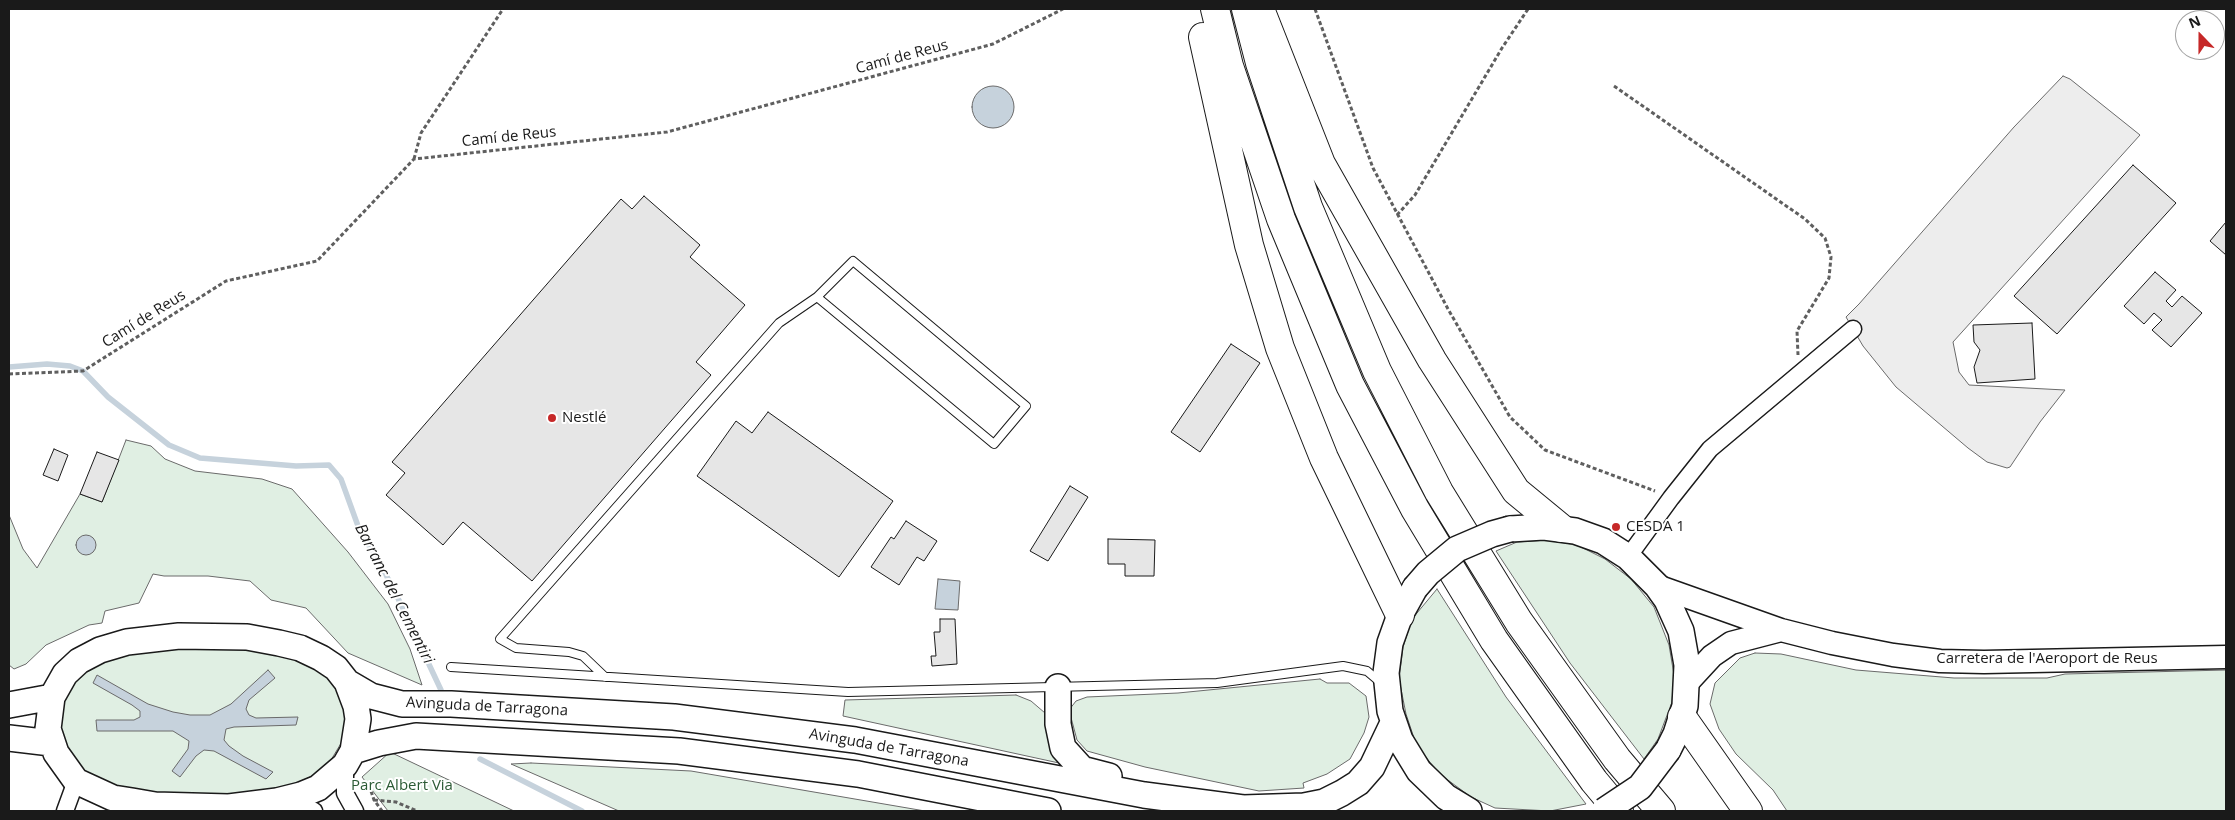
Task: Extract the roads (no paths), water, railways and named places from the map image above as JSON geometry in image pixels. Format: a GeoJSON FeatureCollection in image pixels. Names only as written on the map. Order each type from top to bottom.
{"type":"FeatureCollection","features":[{"type":"Feature","properties":{"kind":"highway"},"geometry":{"type":"LineString","coordinates":[[1197,9],[1249,245],[1280,348],[1324,458],[1400,615]]}},
{"type":"Feature","properties":{"kind":"highway"},"geometry":{"type":"LineString","coordinates":[[1215,9],[1229,66],[1281,219],[1350,385],[1415,510],[1494,640],[1594,781],[1619,811]]}},
{"type":"Feature","properties":{"kind":"highway"},"geometry":{"type":"LineString","coordinates":[[1246,9],[1260,63],[1308,207],[1377,371],[1439,492],[1519,622],[1617,759],[1661,811]]}},
{"type":"Feature","properties":{"kind":"highway"},"geometry":{"type":"LineString","coordinates":[[1260,9],[1321,164],[1432,360],[1516,491],[1561,528]]}},
{"type":"Feature","properties":{"kind":"highway"},"geometry":{"type":"LineString","coordinates":[[1682,718],[1748,811]]}},
{"type":"Feature","properties":{"kind":"main road"},"geometry":{"type":"LineString","coordinates":[[1456,810],[1419,771],[1400,740],[1393,723],[1386,688],[1387,658],[1400,615],[1416,588],[1428,573],[1457,550],[1492,534],[1527,527],[1561,528],[1603,541],[1628,557],[1657,586],[1671,608],[1681,631],[1688,682],[1682,718],[1668,750],[1640,787],[1604,811]]}},
{"type":"Feature","properties":{"kind":"main road","name":"Carretera de l'Aeroport de Reus"},"geometry":{"type":"LineString","coordinates":[[1657,586],[1781,630],[1832,644],[1940,661],[2226,657]]}},
{"type":"Feature","properties":{"kind":"main road","name":"Carretera de l'Aeroport de Reus"},"geometry":{"type":"LineString","coordinates":[[1688,682],[1712,656],[1730,643],[1781,630]]}},
{"type":"Feature","properties":{"kind":"main road"},"geometry":{"type":"LineString","coordinates":[[179,636],[247,638],[300,648],[336,668],[347,682],[356,706],[358,719],[349,758],[318,788],[277,802],[229,807],[109,804],[76,781],[51,742],[49,716],[52,697],[65,674],[80,661],[100,650],[126,642],[179,636]]}},
{"type":"Feature","properties":{"kind":"main road","name":"Avinguda de Tarragona"},"geometry":{"type":"LineString","coordinates":[[347,682],[372,696],[402,704],[451,704],[674,717],[855,740],[1144,795],[1243,808],[1304,806],[1324,802],[1342,793],[1358,783],[1372,767],[1393,723]]}},
{"type":"Feature","properties":{"kind":"main road"},"geometry":{"type":"LineString","coordinates":[[1058,687],[1058,724],[1062,748],[1082,769],[1243,808]]}},
{"type":"Feature","properties":{"kind":"main road"},"geometry":{"type":"LineString","coordinates":[[9,705],[52,697]]}},
{"type":"Feature","properties":{"kind":"main road","name":"Avinguda de Tarragona"},"geometry":{"type":"LineString","coordinates":[[349,758],[379,743],[416,736],[679,751],[858,774],[1048,811]]}},
{"type":"Feature","properties":{"kind":"main road"},"geometry":{"type":"LineString","coordinates":[[9,738],[51,742]]}},
{"type":"Feature","properties":{"kind":"street"},"geometry":{"type":"LineString","coordinates":[[1628,557],[1710,449],[1853,329]]}},
{"type":"Feature","properties":{"kind":"street"},"geometry":{"type":"LineString","coordinates":[[349,758],[346,792],[355,811]]}},
{"type":"Feature","properties":{"kind":"street"},"geometry":{"type":"LineString","coordinates":[[65,811],[76,781]]}},
{"type":"Feature","properties":{"kind":"street"},"geometry":{"type":"LineString","coordinates":[[277,802],[314,811]]}},
{"type":"Feature","properties":{"kind":"lane"},"geometry":{"type":"LineString","coordinates":[[605,677],[583,656],[569,652],[516,648],[500,639],[779,323],[817,297],[853,261],[1026,406],[994,444],[817,297]]}},
{"type":"Feature","properties":{"kind":"lane"},"geometry":{"type":"LineString","coordinates":[[451,667],[848,692],[1217,683],[1343,666],[1367,671],[1386,688]]}},
{"type":"Feature","properties":{"kind":"waterway","name":"Barranc del Cementiri"},"geometry":{"type":"LineString","coordinates":[[9,367],[47,364],[70,366],[83,371],[108,397],[169,445],[200,458],[296,466],[329,465],[341,479],[362,537],[374,552],[396,594],[441,690]]}},
{"type":"Feature","properties":{"kind":"waterway","name":"Barranc del Cementiri"},"geometry":{"type":"LineString","coordinates":[[480,759],[582,811]]}},
{"type":"Feature","properties":{"kind":"place","name":"Nestlé"},"geometry":{"type":"Point","coordinates":[552,418]}},
{"type":"Feature","properties":{"kind":"place","name":"CESDA 1"},"geometry":{"type":"Point","coordinates":[1616,527]}},
{"type":"Feature","properties":{"kind":"park label","name":"Parc Albert Via"},"geometry":{"type":"Point","coordinates":[402,786]}}]}
